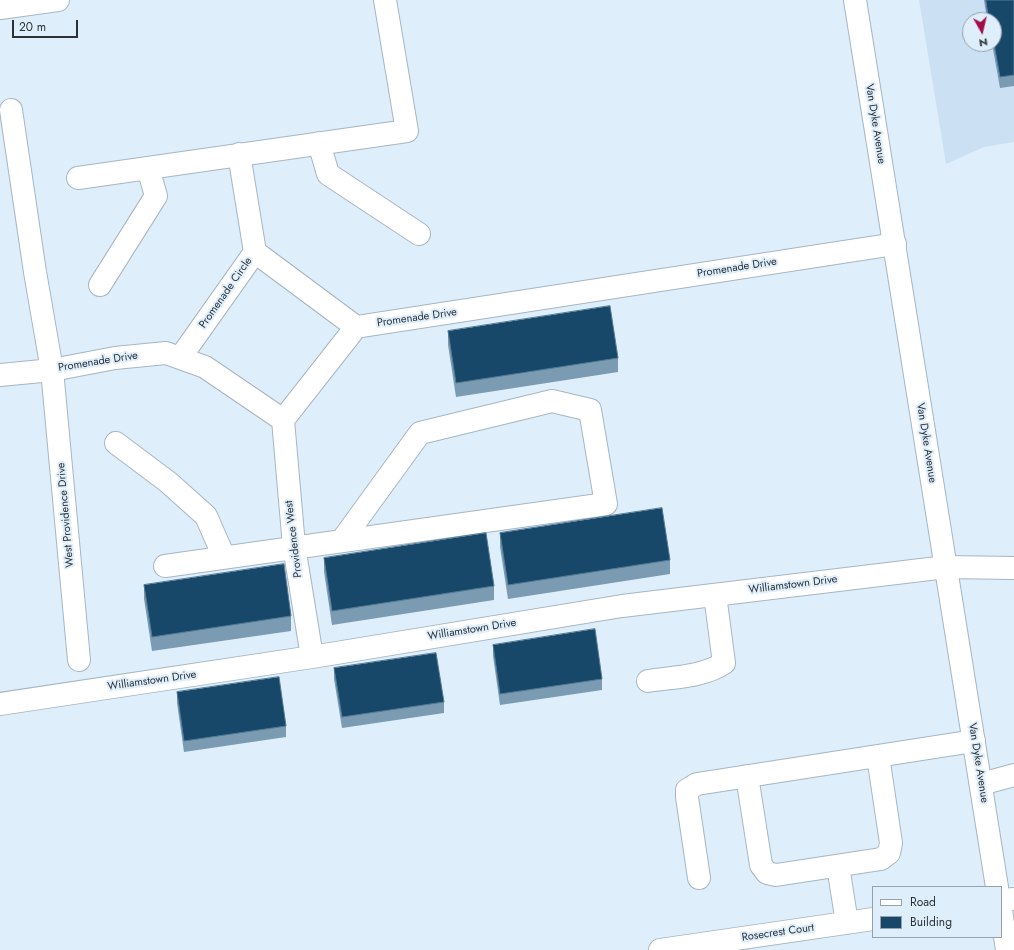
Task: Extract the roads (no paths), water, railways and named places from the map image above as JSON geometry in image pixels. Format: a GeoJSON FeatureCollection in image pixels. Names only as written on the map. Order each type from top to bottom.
{"type":"FeatureCollection","features":[{"type":"Feature","properties":{"kind":"street"},"geometry":{"type":"LineString","coordinates":[[0,8],[58,0]]}},
{"type":"Feature","properties":{"kind":"street"},"geometry":{"type":"LineString","coordinates":[[78,178],[407,131],[386,0]]}},
{"type":"Feature","properties":{"kind":"street","name":"Van Dyke Avenue"},"geometry":{"type":"LineString","coordinates":[[855,0],[997,886]]}},
{"type":"Feature","properties":{"kind":"street","name":"West Providence Drive"},"geometry":{"type":"LineString","coordinates":[[11,110],[35,272],[52,370],[80,660]]}},
{"type":"Feature","properties":{"kind":"street"},"geometry":{"type":"LineString","coordinates":[[319,143],[328,174],[419,234]]}},
{"type":"Feature","properties":{"kind":"street"},"geometry":{"type":"LineString","coordinates":[[239,154],[255,252]]}},
{"type":"Feature","properties":{"kind":"street"},"geometry":{"type":"LineString","coordinates":[[100,285],[156,196],[148,168]]}},
{"type":"Feature","properties":{"kind":"street","name":"Promenade Drive"},"geometry":{"type":"LineString","coordinates":[[356,327],[895,244]]}},
{"type":"Feature","properties":{"kind":"street","name":"Promenade Circle"},"geometry":{"type":"LineString","coordinates":[[180,358],[255,252],[356,327]]}},
{"type":"Feature","properties":{"kind":"street"},"geometry":{"type":"LineString","coordinates":[[283,420],[356,327]]}},
{"type":"Feature","properties":{"kind":"street","name":"Promenade Drive"},"geometry":{"type":"LineString","coordinates":[[0,375],[52,370],[115,358],[166,353],[205,367],[283,420]]}},
{"type":"Feature","properties":{"kind":"street"},"geometry":{"type":"LineString","coordinates":[[165,566],[294,546],[343,540],[606,504],[590,410],[552,401],[420,433],[343,540]]}},
{"type":"Feature","properties":{"kind":"street","name":"Providence West"},"geometry":{"type":"LineString","coordinates":[[283,420],[294,546],[312,657]]}},
{"type":"Feature","properties":{"kind":"street"},"geometry":{"type":"LineString","coordinates":[[116,443],[168,482],[206,516],[224,557]]}},
{"type":"Feature","properties":{"kind":"street","name":"Williamstown Drive"},"geometry":{"type":"LineString","coordinates":[[0,704],[312,657],[622,606],[946,567],[1014,568]]}},
{"type":"Feature","properties":{"kind":"street"},"geometry":{"type":"LineString","coordinates":[[648,681],[694,674],[715,669],[724,663],[715,595]]}},
{"type":"Feature","properties":{"kind":"street"},"geometry":{"type":"LineString","coordinates":[[700,878],[687,797],[687,790],[697,784],[974,741]]}},
{"type":"Feature","properties":{"kind":"street"},"geometry":{"type":"LineString","coordinates":[[747,776],[761,865],[767,873],[776,875],[838,866],[881,859],[889,853],[891,842],[878,756]]}},
{"type":"Feature","properties":{"kind":"street"},"geometry":{"type":"LineString","coordinates":[[981,784],[1014,775]]}},
{"type":"Feature","properties":{"kind":"street"},"geometry":{"type":"LineString","coordinates":[[838,866],[847,923]]}},
{"type":"Feature","properties":{"kind":"street"},"geometry":{"type":"LineString","coordinates":[[1002,900],[1014,899]]}},
{"type":"Feature","properties":{"kind":"street"},"geometry":{"type":"LineString","coordinates":[[1002,917],[1007,950]]}},
{"type":"Feature","properties":{"kind":"street","name":"Rosecrest Court"},"geometry":{"type":"LineString","coordinates":[[660,950],[872,919]]}}]}
